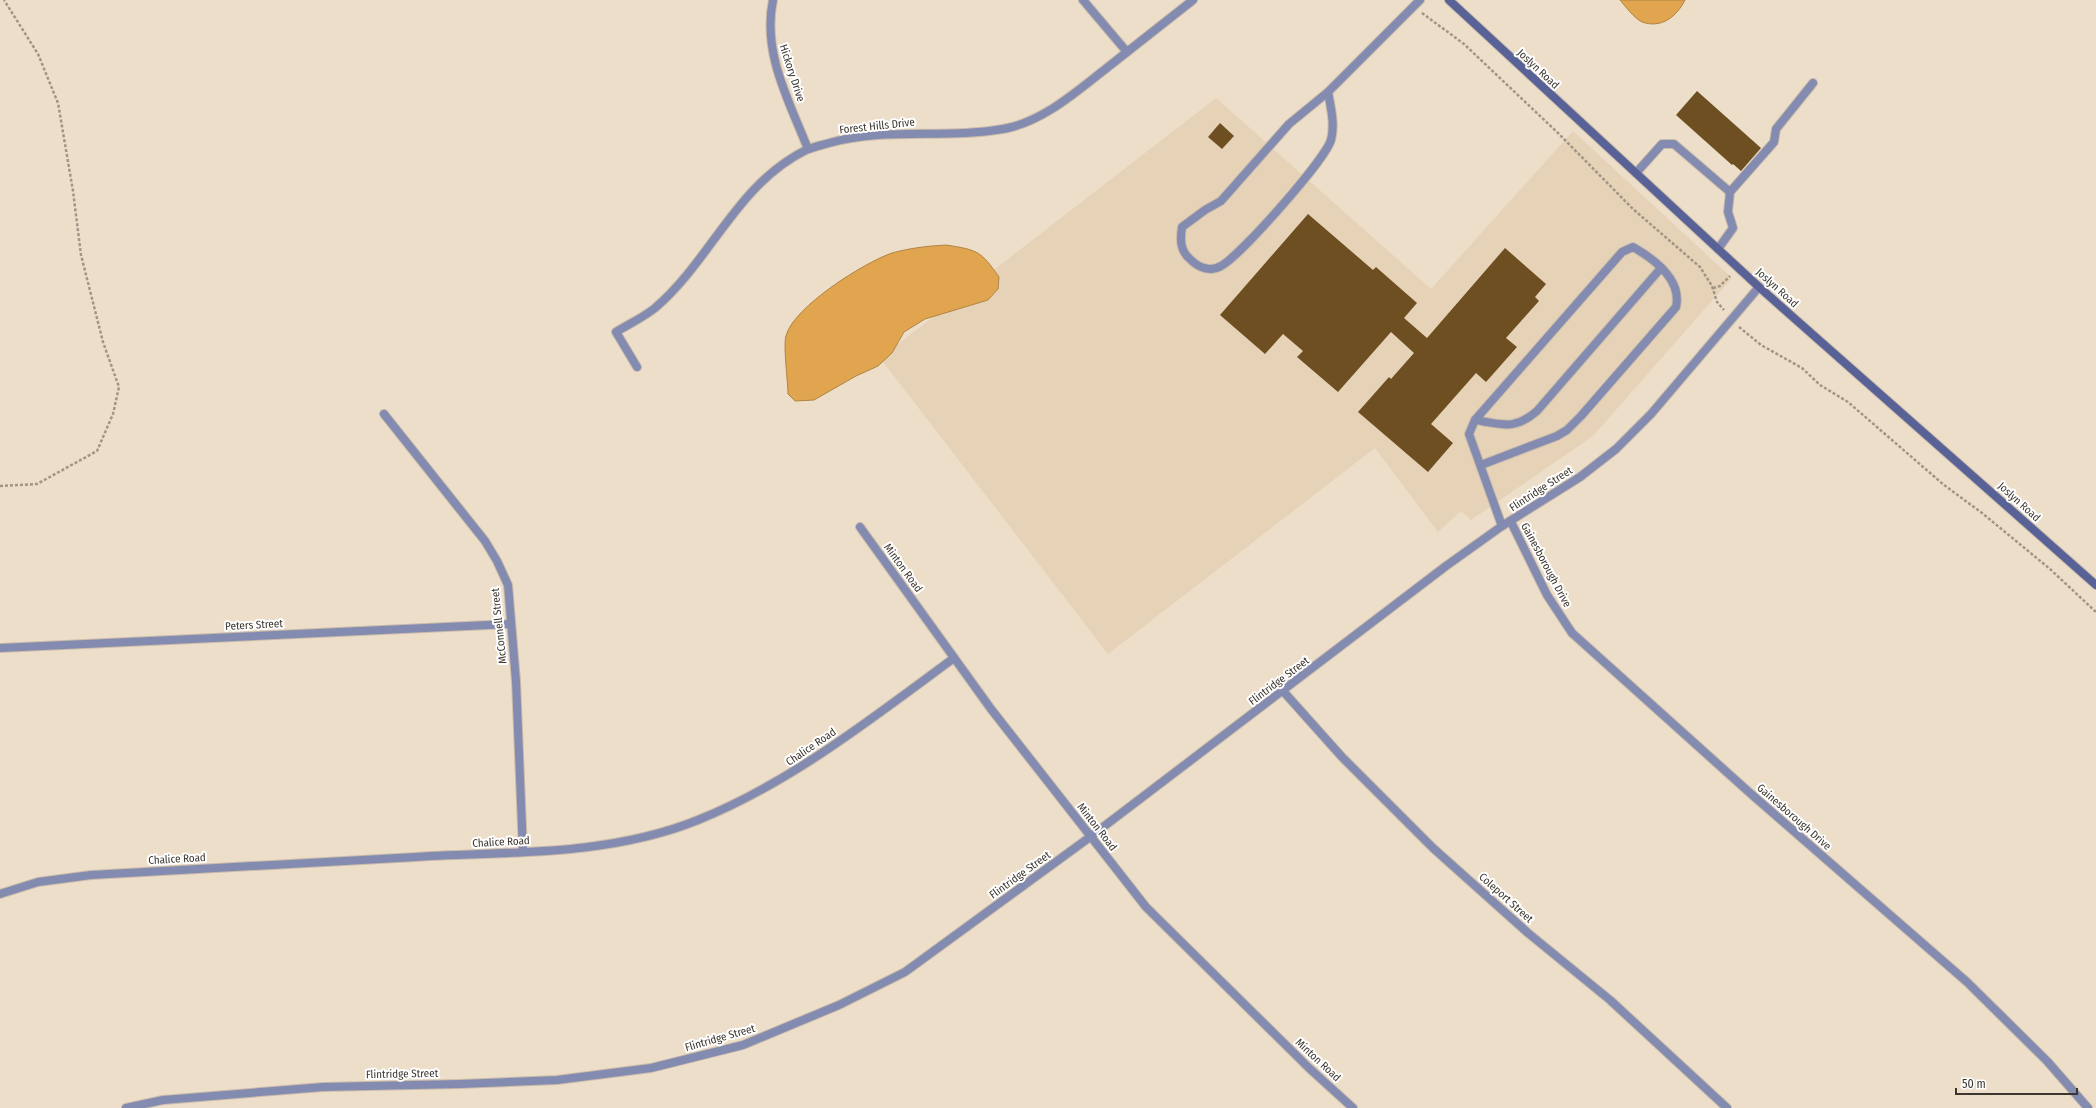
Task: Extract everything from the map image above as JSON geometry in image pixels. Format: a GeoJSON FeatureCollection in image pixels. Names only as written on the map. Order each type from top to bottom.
{"type":"FeatureCollection","features":[{"type":"Feature","properties":{"kind":"street","name":"Hickory Drive"},"geometry":{"type":"LineString","coordinates":[[773,0],[769,32],[772,56],[808,149]]}},
{"type":"Feature","properties":{"kind":"street"},"geometry":{"type":"LineString","coordinates":[[1082,0],[1127,52]]}},
{"type":"Feature","properties":{"kind":"street","name":"Forest Hills Drive"},"geometry":{"type":"LineString","coordinates":[[637,367],[616,332],[654,308],[690,270],[742,200],[763,178],[786,161],[808,149],[846,138],[1005,129],[1035,118],[1063,102],[1193,0]]}},
{"type":"Feature","properties":{"kind":"street"},"geometry":{"type":"LineString","coordinates":[[1328,92],[1333,121],[1330,141],[1318,162],[1239,253],[1221,266],[1209,269],[1195,264],[1187,257],[1180,243],[1182,227],[1205,210],[1221,201],[1289,124],[1328,92],[1420,0]]}},
{"type":"Feature","properties":{"kind":"street","name":"Joslyn Road"},"geometry":{"type":"LineString","coordinates":[[1449,0],[1718,250],[2096,585]]}},
{"type":"Feature","properties":{"kind":"street"},"geometry":{"type":"LineString","coordinates":[[1718,250],[1733,228],[1728,212],[1730,192],[1774,142],[1776,129],[1813,83]]}},
{"type":"Feature","properties":{"kind":"street"},"geometry":{"type":"LineString","coordinates":[[1636,173],[1662,144],[1674,144],[1730,192]]}},
{"type":"Feature","properties":{"kind":"street"},"geometry":{"type":"LineString","coordinates":[[1481,465],[1557,436],[1581,416],[1676,307],[1677,296],[1675,287],[1661,268],[1633,247],[1622,252],[1475,420],[1469,434],[1502,526]]}},
{"type":"Feature","properties":{"kind":"street"},"geometry":{"type":"LineString","coordinates":[[1475,420],[1509,425],[1520,424],[1527,420],[1537,411],[1661,268]]}},
{"type":"Feature","properties":{"kind":"street","name":"Flintridge Street"},"geometry":{"type":"LineString","coordinates":[[126,1108],[163,1100],[323,1087],[557,1080],[651,1068],[743,1045],[839,1005],[905,972],[1090,837],[1446,566],[1502,526],[1511,522],[1580,477],[1616,449],[1651,414],[1759,287]]}},
{"type":"Feature","properties":{"kind":"street","name":"McConnell Street"},"geometry":{"type":"LineString","coordinates":[[384,414],[485,541],[497,561],[508,585],[510,624],[516,681],[524,851]]}},
{"type":"Feature","properties":{"kind":"street","name":"Gainesborough Drive"},"geometry":{"type":"LineString","coordinates":[[1511,522],[1548,595],[1572,633],[1756,798],[1972,987],[2047,1061],[2088,1108]]}},
{"type":"Feature","properties":{"kind":"street","name":"Minton Road"},"geometry":{"type":"LineString","coordinates":[[860,527],[954,658],[1090,837],[1146,907],[1309,1068],[1353,1108]]}},
{"type":"Feature","properties":{"kind":"street","name":"Peters Street"},"geometry":{"type":"LineString","coordinates":[[0,648],[510,624]]}},
{"type":"Feature","properties":{"kind":"street","name":"Chalice Road"},"geometry":{"type":"LineString","coordinates":[[0,894],[38,882],[91,875],[524,851],[565,851],[648,836],[697,821],[751,797],[793,772],[856,729],[954,658]]}},
{"type":"Feature","properties":{"kind":"street","name":"Coleport Street"},"geometry":{"type":"LineString","coordinates":[[1283,691],[1342,757],[1434,848],[1528,933],[1610,1000],[1727,1108]]}},
{"type":"Feature","properties":{"kind":"path"},"geometry":{"type":"LineString","coordinates":[[0,486],[37,484],[97,452],[112,414],[119,387],[103,342],[80,255],[73,191],[58,102],[38,54],[4,0]]}},
{"type":"Feature","properties":{"kind":"path"},"geometry":{"type":"LineString","coordinates":[[1713,288],[1720,286]]}},
{"type":"Feature","properties":{"kind":"shaded area"},"geometry":{"type":"Polygon","coordinates":[[[1620,0],[1685,0],[1678,11],[1668,20],[1656,24],[1649,24],[1639,20],[1620,0]]]}},
{"type":"Feature","properties":{"kind":"shaded area"},"geometry":{"type":"Polygon","coordinates":[[[1216,98],[1431,289],[1573,131],[1732,278],[1593,436],[1471,520],[1461,511],[1438,532],[1375,448],[1108,654],[880,358],[1216,98]]]}},
{"type":"Feature","properties":{"kind":"shaded area"},"geometry":{"type":"Polygon","coordinates":[[[946,245],[972,250],[983,257],[993,268],[999,277],[998,289],[988,300],[925,319],[904,332],[892,353],[878,366],[856,376],[814,400],[795,401],[788,394],[785,355],[786,336],[791,324],[815,299],[848,276],[892,253],[946,245]]]}},
{"type":"Feature","properties":{"kind":"building"},"geometry":{"type":"Polygon","coordinates":[[[1697,91],[1761,148],[1741,171],[1733,164],[1732,165],[1676,115],[1697,91]]]}},
{"type":"Feature","properties":{"kind":"building"},"geometry":{"type":"Polygon","coordinates":[[[1220,123],[1234,136],[1222,149],[1208,137],[1220,123]]]}},
{"type":"Feature","properties":{"kind":"building"},"geometry":{"type":"Polygon","coordinates":[[[1308,214],[1373,270],[1376,267],[1417,303],[1404,318],[1427,338],[1505,248],[1546,284],[1535,297],[1539,301],[1506,338],[1517,347],[1486,382],[1476,373],[1431,424],[1453,443],[1428,472],[1358,412],[1389,377],[1391,379],[1414,353],[1391,332],[1338,392],[1297,357],[1303,351],[1283,334],[1265,354],[1220,315],[1308,214]]]}}]}
